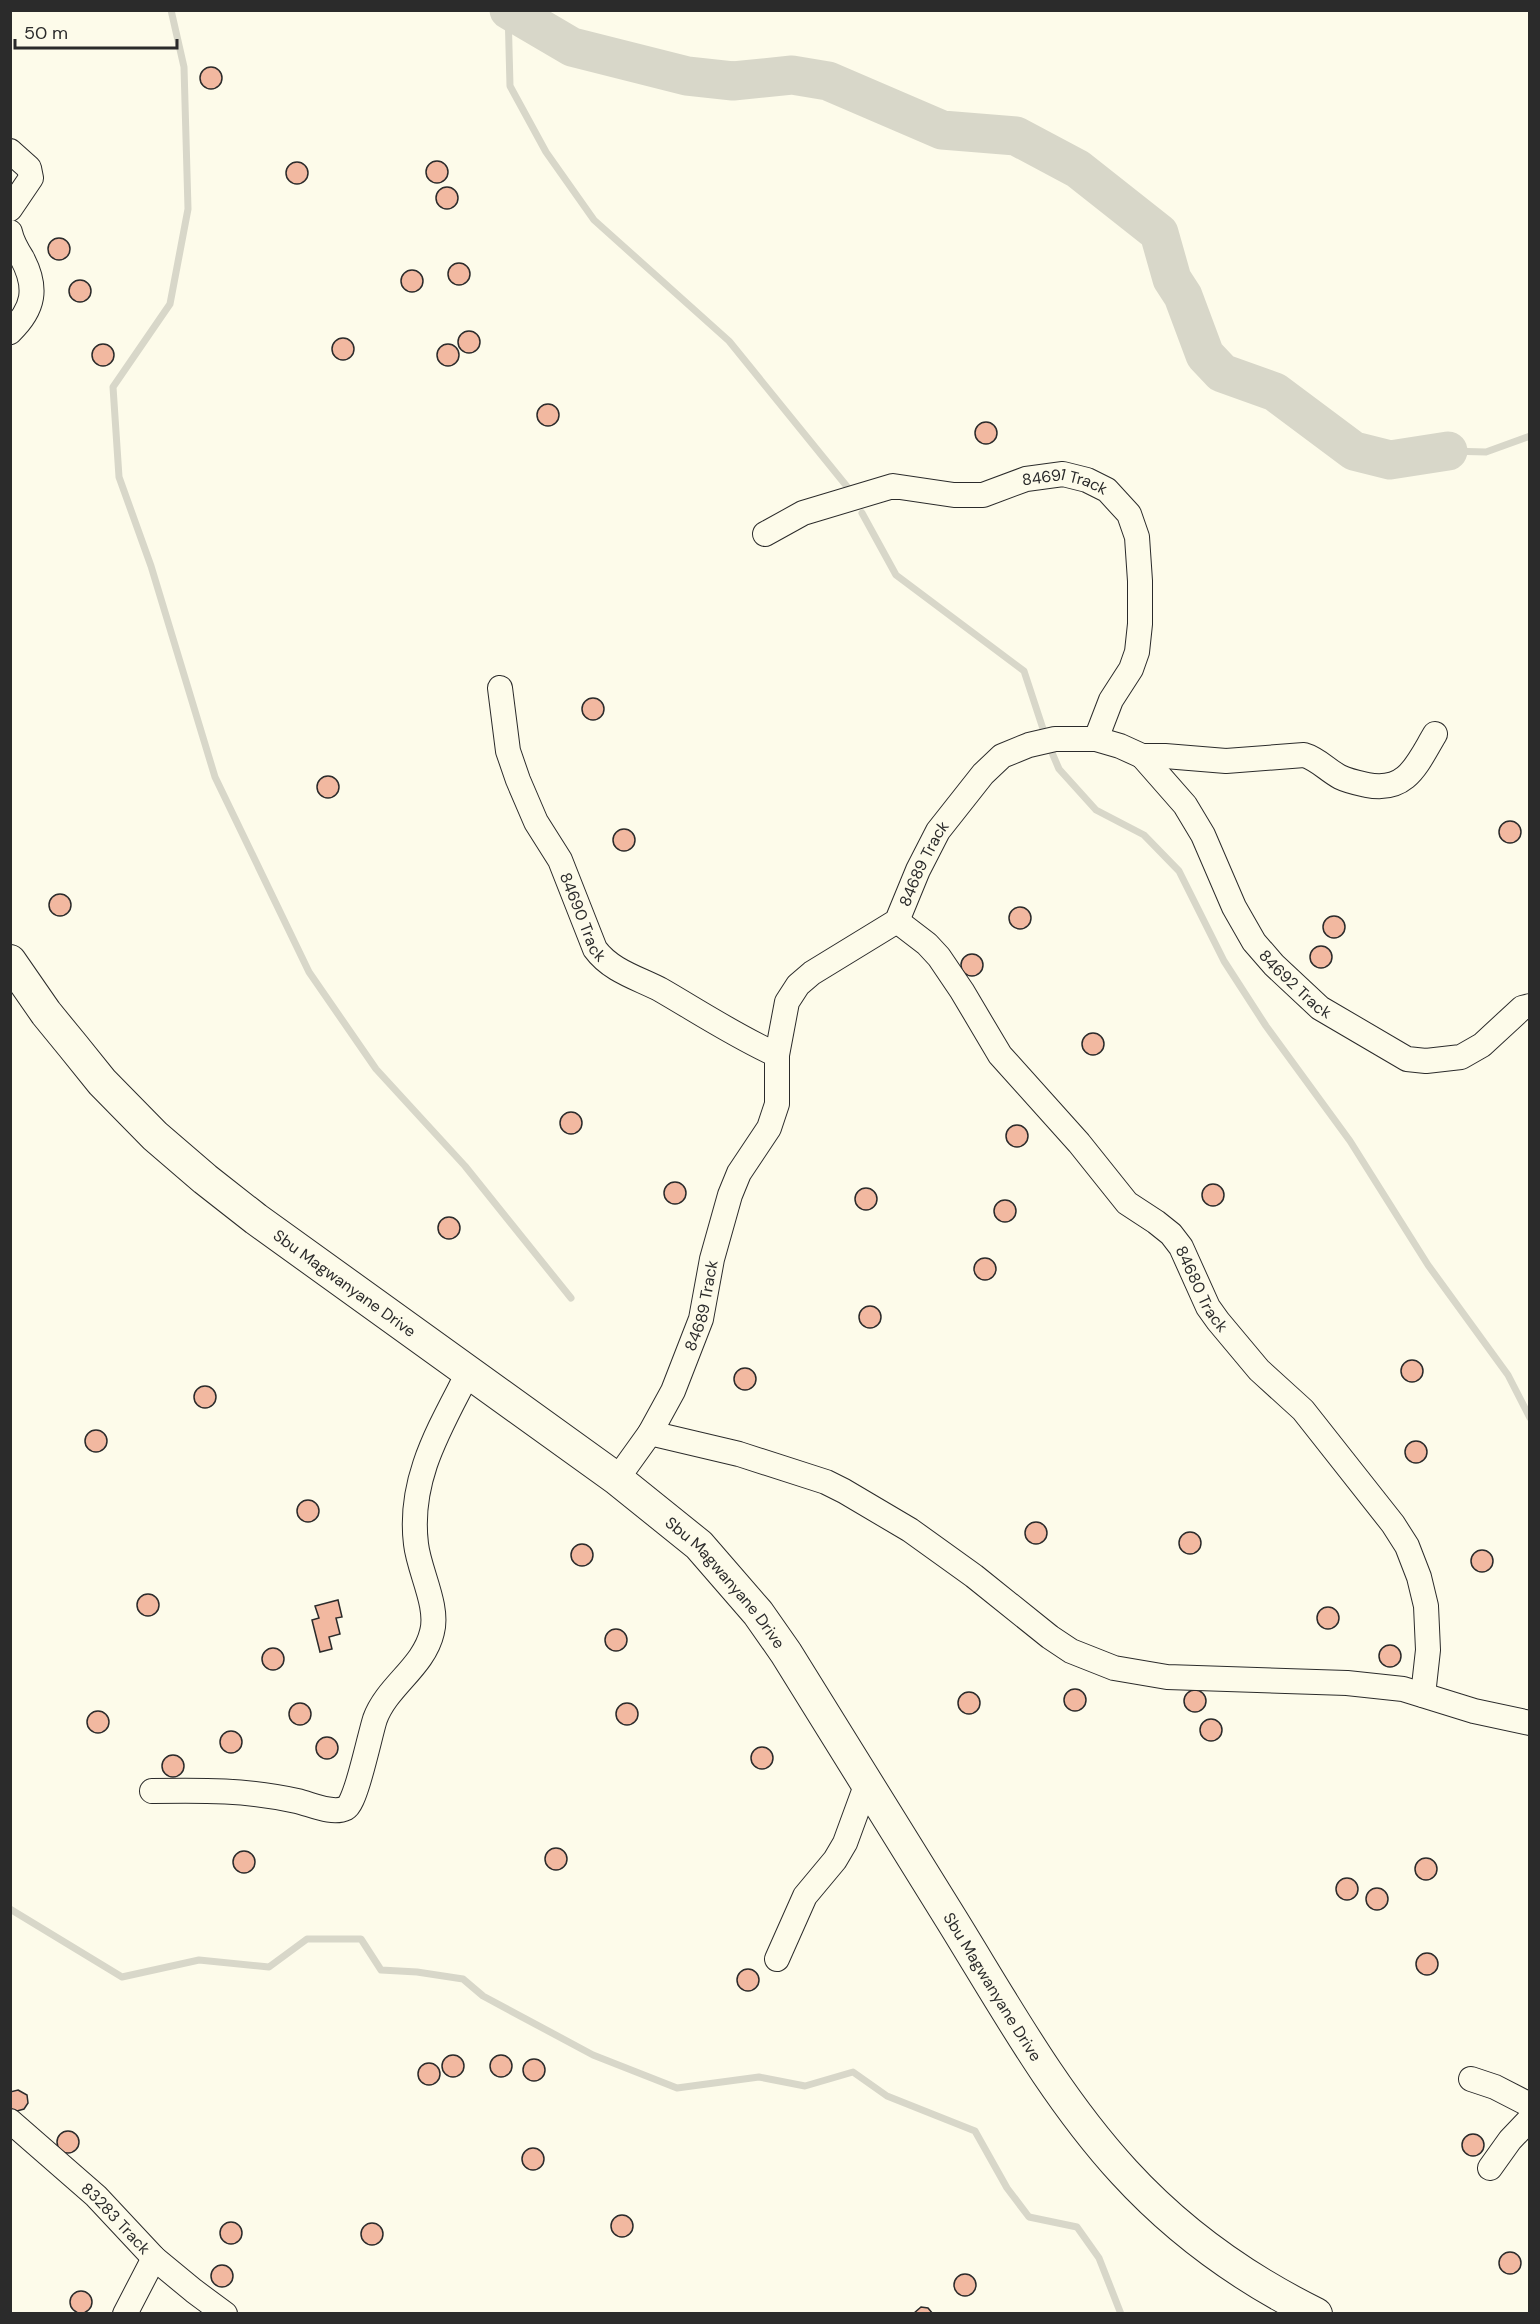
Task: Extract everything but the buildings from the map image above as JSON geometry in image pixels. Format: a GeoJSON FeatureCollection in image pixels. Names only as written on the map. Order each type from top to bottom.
{"type":"FeatureCollection","features":[{"type":"Feature","properties":{"kind":"main road","name":"Sbu Magwanyane Drive"},"geometry":{"type":"LineString","coordinates":[[10,961],[32,993],[102,1082],[155,1136],[256,1219],[617,1479],[699,1545],[758,1614],[786,1653],[1047,2073],[1124,2172],[1174,2220],[1213,2251],[1269,2289],[1316,2313]]}},
{"type":"Feature","properties":{"kind":"street"},"geometry":{"type":"LineString","coordinates":[[10,151],[29,168],[31,178],[10,209]]}},
{"type":"Feature","properties":{"kind":"street"},"geometry":{"type":"LineString","coordinates":[[10,232],[32,277],[32,294],[29,307],[10,332]]}},
{"type":"Feature","properties":{"kind":"street","name":"84691 Track"},"geometry":{"type":"LineString","coordinates":[[765,534],[803,513],[893,486],[954,495],[983,495],[1026,479],[1062,474],[1087,480],[1107,490],[1130,514],[1137,537],[1140,562],[1140,624],[1137,652],[1131,669],[1112,700],[1096,739]]}},
{"type":"Feature","properties":{"kind":"street","name":"84690 Track"},"geometry":{"type":"LineString","coordinates":[[500,688],[508,751],[518,780],[536,822],[561,860],[596,949],[602,958],[611,966],[659,989],[758,1047],[777,1055]]}},
{"type":"Feature","properties":{"kind":"street","name":"84689 Track"},"geometry":{"type":"LineString","coordinates":[[617,1479],[650,1433],[673,1391],[701,1319],[712,1258],[730,1195],[739,1173],[769,1128],[777,1104],[777,1055],[787,1002],[798,985],[812,973],[897,921],[918,870],[938,831],[983,774],[1002,756],[1029,745],[1055,739],[1096,739],[1142,756],[1226,761],[1304,755],[1343,779],[1373,786],[1390,787],[1397,785],[1417,764],[1435,734]]}},
{"type":"Feature","properties":{"kind":"street","name":"84692 Track"},"geometry":{"type":"LineString","coordinates":[[1142,756],[1185,805],[1203,835],[1233,907],[1254,942],[1274,965],[1320,1008],[1407,1059],[1426,1061],[1461,1057],[1482,1045],[1522,1008],[1530,1006]]}},
{"type":"Feature","properties":{"kind":"street","name":"84680 Track"},"geometry":{"type":"LineString","coordinates":[[897,921],[927,944],[939,957],[1000,1055],[1079,1143],[1127,1203],[1156,1222],[1181,1247],[1208,1307],[1218,1321],[1259,1370],[1303,1410],[1393,1524],[1407,1546],[1419,1577],[1426,1606],[1428,1650],[1423,1695]]}},
{"type":"Feature","properties":{"kind":"street"},"geometry":{"type":"LineString","coordinates":[[152,1791],[216,1789],[296,1800],[330,1810],[345,1809],[350,1806],[377,1713],[423,1654],[433,1630],[432,1606],[416,1545],[414,1516],[420,1478],[427,1454],[468,1373]]}},
{"type":"Feature","properties":{"kind":"street"},"geometry":{"type":"LineString","coordinates":[[650,1433],[739,1454],[826,1482],[844,1491],[910,1530],[974,1576],[1050,1637],[1071,1651],[1103,1664],[1167,1677],[1347,1683],[1403,1689],[1474,1711],[1530,1723]]}},
{"type":"Feature","properties":{"kind":"street"},"geometry":{"type":"LineString","coordinates":[[777,1959],[806,1896],[836,1860],[845,1843],[867,1783]]}},
{"type":"Feature","properties":{"kind":"street"},"geometry":{"type":"LineString","coordinates":[[1471,2079],[1495,2087],[1530,2105]]}},
{"type":"Feature","properties":{"kind":"street"},"geometry":{"type":"LineString","coordinates":[[1490,2168],[1510,2140],[1530,2119]]}},
{"type":"Feature","properties":{"kind":"street","name":"83283 Track"},"geometry":{"type":"LineString","coordinates":[[10,2121],[96,2196],[154,2258],[225,2313]]}},
{"type":"Feature","properties":{"kind":"street"},"geometry":{"type":"LineString","coordinates":[[125,2313],[154,2258]]}},
{"type":"Feature","properties":{"kind":"waterway"},"geometry":{"type":"LineString","coordinates":[[171,10],[184,67],[188,209],[170,304],[113,387],[119,477],[151,566],[215,777],[309,972],[376,1069],[465,1166],[571,1298]]}},
{"type":"Feature","properties":{"kind":"waterway"},"geometry":{"type":"LineString","coordinates":[[508,10],[510,86],[546,152],[594,220],[729,341],[849,489]]}},
{"type":"Feature","properties":{"kind":"waterway"},"geometry":{"type":"LineString","coordinates":[[509,10],[572,47],[687,76],[733,81],[792,75],[828,81],[942,130],[1016,136],[1078,169],[1159,233],[1172,279],[1183,296],[1205,355],[1222,373],[1275,392],[1354,451],[1390,460],[1448,451]]}},
{"type":"Feature","properties":{"kind":"waterway"},"geometry":{"type":"LineString","coordinates":[[1448,451],[1486,452],[1530,436]]}},
{"type":"Feature","properties":{"kind":"waterway"},"geometry":{"type":"LineString","coordinates":[[862,513],[896,575],[1024,671],[1047,741],[1059,769],[1096,810],[1144,835],[1179,871],[1224,961],[1266,1026],[1350,1141],[1428,1265],[1508,1375],[1530,1418]]}},
{"type":"Feature","properties":{"kind":"waterway"},"geometry":{"type":"LineString","coordinates":[[10,1909],[122,1977],[199,1960],[269,1967],[307,1939],[361,1939],[381,1970],[417,1972],[463,1979],[483,1996],[593,2055],[677,2088],[759,2077],[805,2086],[853,2072],[887,2096],[975,2131],[1007,2188],[1029,2217],[1077,2227],[1099,2258],[1121,2314]]}}]}
